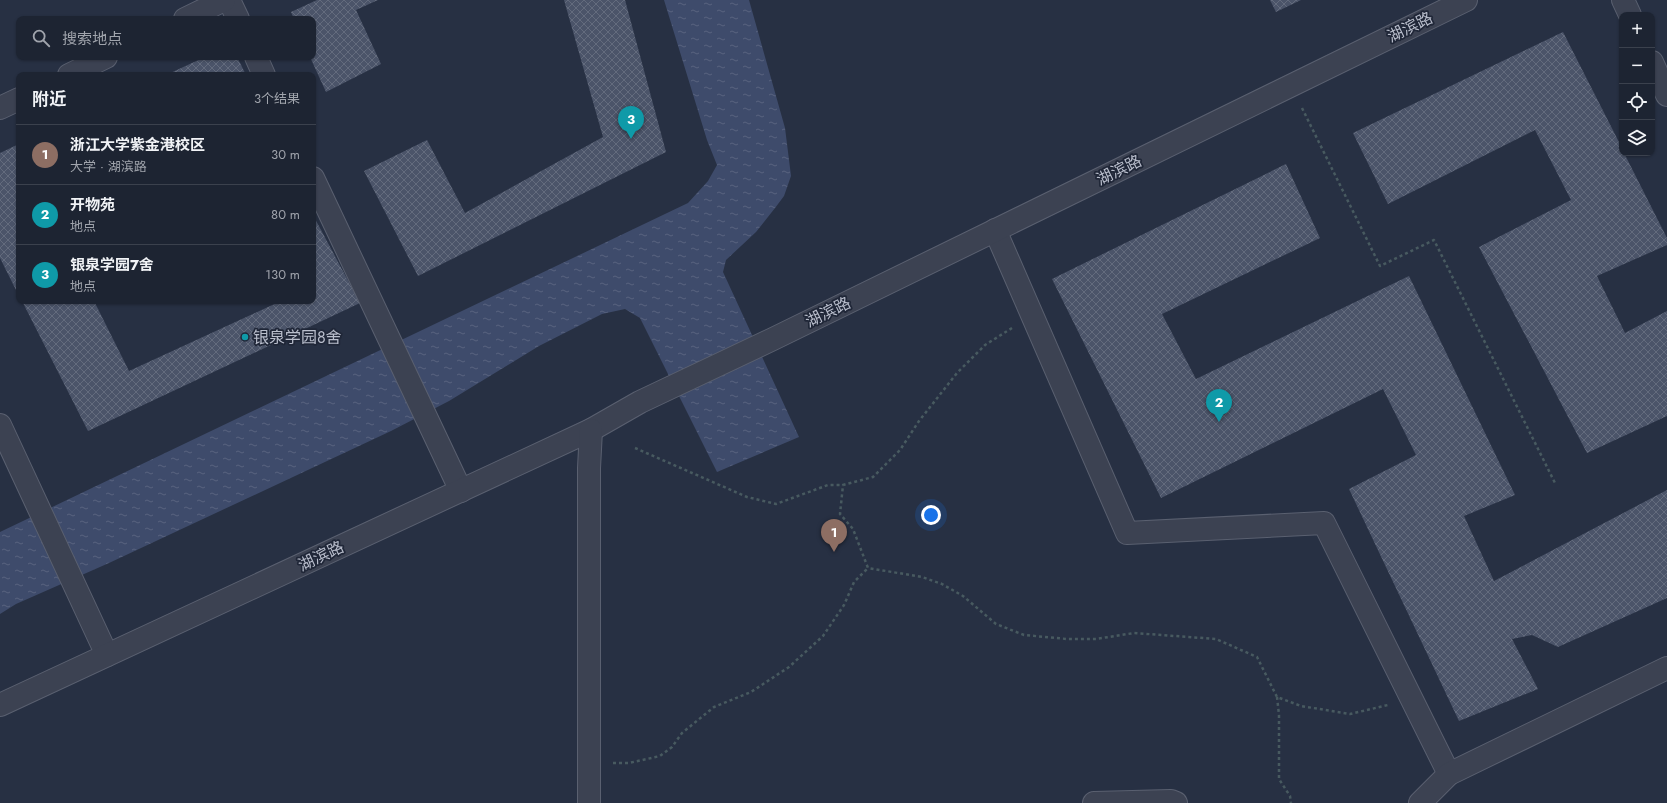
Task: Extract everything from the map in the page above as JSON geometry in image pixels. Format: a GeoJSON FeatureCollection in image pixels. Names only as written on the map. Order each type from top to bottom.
{"type":"FeatureCollection","features":[{"type":"Feature","properties":{"kind":"street"},"geometry":{"type":"LineString","coordinates":[[191,16],[224,0]]}},
{"type":"Feature","properties":{"kind":"street"},"geometry":{"type":"LineString","coordinates":[[229,0],[237,16]]}},
{"type":"Feature","properties":{"kind":"street","name":"湖滨路"},"geometry":{"type":"LineString","coordinates":[[0,705],[103,645],[461,491],[592,430],[640,402],[773,339],[1466,0]]}},
{"type":"Feature","properties":{"kind":"street"},"geometry":{"type":"LineString","coordinates":[[1623,0],[1629,12]]}},
{"type":"Feature","properties":{"kind":"street"},"geometry":{"type":"LineString","coordinates":[[75,72],[100,60]]}},
{"type":"Feature","properties":{"kind":"street"},"geometry":{"type":"LineString","coordinates":[[257,60],[263,72]]}},
{"type":"Feature","properties":{"kind":"street"},"geometry":{"type":"LineString","coordinates":[[1655,69],[1667,95]]}},
{"type":"Feature","properties":{"kind":"street"},"geometry":{"type":"LineString","coordinates":[[0,108],[16,100]]}},
{"type":"Feature","properties":{"kind":"street"},"geometry":{"type":"LineString","coordinates":[[316,184],[461,491]]}},
{"type":"Feature","properties":{"kind":"street"},"geometry":{"type":"LineString","coordinates":[[995,230],[1127,533],[1324,523],[1449,774]]}},
{"type":"Feature","properties":{"kind":"street"},"geometry":{"type":"LineString","coordinates":[[0,424],[103,645]]}},
{"type":"Feature","properties":{"kind":"street"},"geometry":{"type":"LineString","coordinates":[[589,803],[589,468],[592,430]]}},
{"type":"Feature","properties":{"kind":"street"},"geometry":{"type":"LineString","coordinates":[[1420,803],[1449,774],[1667,668]]}},
{"type":"Feature","properties":{"kind":"street"},"geometry":{"type":"LineString","coordinates":[[1094,803],[1171,801],[1176,803]]}},
{"type":"Feature","properties":{"kind":"path"},"geometry":{"type":"LineString","coordinates":[[1291,86],[1380,266],[1434,240],[1556,485]]}},
{"type":"Feature","properties":{"kind":"path"},"geometry":{"type":"LineString","coordinates":[[635,448],[747,497],[776,504],[828,485],[843,485],[873,477],[900,450],[919,421],[956,373],[985,345],[1032,315]]}},
{"type":"Feature","properties":{"kind":"path"},"geometry":{"type":"LineString","coordinates":[[843,485],[840,514],[853,529],[868,568]]}},
{"type":"Feature","properties":{"kind":"path"},"geometry":{"type":"LineString","coordinates":[[589,762],[629,763],[660,756],[672,747],[682,733],[714,707],[751,692],[789,667],[822,636],[844,605],[854,582],[868,568]]}},
{"type":"Feature","properties":{"kind":"path"},"geometry":{"type":"LineString","coordinates":[[868,568],[922,577],[942,584],[963,596],[996,624],[1024,635],[1067,639],[1096,639],[1134,633],[1216,638],[1257,656],[1276,697],[1279,734],[1279,779],[1290,796],[1291,803]]}},
{"type":"Feature","properties":{"kind":"path"},"geometry":{"type":"LineString","coordinates":[[1276,697],[1301,706],[1350,714],[1386,706],[1408,691]]}},
{"type":"Feature","properties":{"kind":"water"},"geometry":{"type":"Polygon","coordinates":[[[664,0],[749,0],[785,128],[791,176],[784,196],[756,232],[726,260],[723,272],[799,437],[717,472],[640,318],[625,309],[602,314],[539,346],[449,401],[391,431],[109,563],[16,604],[0,614],[0,532],[688,203],[708,181],[717,165],[707,140],[664,0]]]}},
{"type":"Feature","properties":{"kind":"building"},"geometry":{"type":"Polygon","coordinates":[[[317,0],[378,0],[356,10],[381,64],[326,92],[311,60],[316,60],[316,16],[293,16],[291,12],[317,0]]]}},
{"type":"Feature","properties":{"kind":"building"},"geometry":{"type":"Polygon","coordinates":[[[564,0],[625,0],[666,152],[418,276],[364,171],[427,140],[465,213],[603,137],[564,0]]]}},
{"type":"Feature","properties":{"kind":"building"},"geometry":{"type":"Polygon","coordinates":[[[1270,0],[1301,0],[1276,12],[1270,0]]]}},
{"type":"Feature","properties":{"kind":"building"},"geometry":{"type":"Polygon","coordinates":[[[1563,32],[1619,142],[1619,156],[1626,156],[1667,238],[1667,245],[1597,276],[1625,333],[1667,311],[1667,416],[1587,453],[1479,247],[1571,200],[1535,130],[1388,204],[1353,133],[1563,32]]]}},
{"type":"Feature","properties":{"kind":"building"},"geometry":{"type":"Polygon","coordinates":[[[198,60],[238,60],[244,72],[172,72],[198,60]]]}},
{"type":"Feature","properties":{"kind":"building"},"geometry":{"type":"Polygon","coordinates":[[[16,145],[16,290],[0,258],[0,153],[16,145]]]}},
{"type":"Feature","properties":{"kind":"building"},"geometry":{"type":"Polygon","coordinates":[[[1286,164],[1320,238],[1162,314],[1196,379],[1409,276],[1515,495],[1464,516],[1494,581],[1667,490],[1667,598],[1558,647],[1532,635],[1512,639],[1538,689],[1459,721],[1349,489],[1416,455],[1383,389],[1161,498],[1052,279],[1286,164]]]}},
{"type":"Feature","properties":{"kind":"building","name":"银泉学园8舍"},"geometry":{"type":"Polygon","coordinates":[[[316,221],[360,303],[88,431],[24,304],[96,304],[129,371],[274,304],[316,304],[316,221]]]}},
{"type":"Feature","properties":{"kind":"place","name":"银泉学园7舍"},"geometry":{"type":"Point","coordinates":[631,139]}},
{"type":"Feature","properties":{"kind":"place","name":"银泉学园8舍"},"geometry":{"type":"Point","coordinates":[245,337]}},
{"type":"Feature","properties":{"kind":"place","name":"开物苑"},"geometry":{"type":"Point","coordinates":[1219,422]}},
{"type":"Feature","properties":{"kind":"place","name":"浙江大学紫金港校区"},"geometry":{"type":"Point","coordinates":[834,552]}}]}
